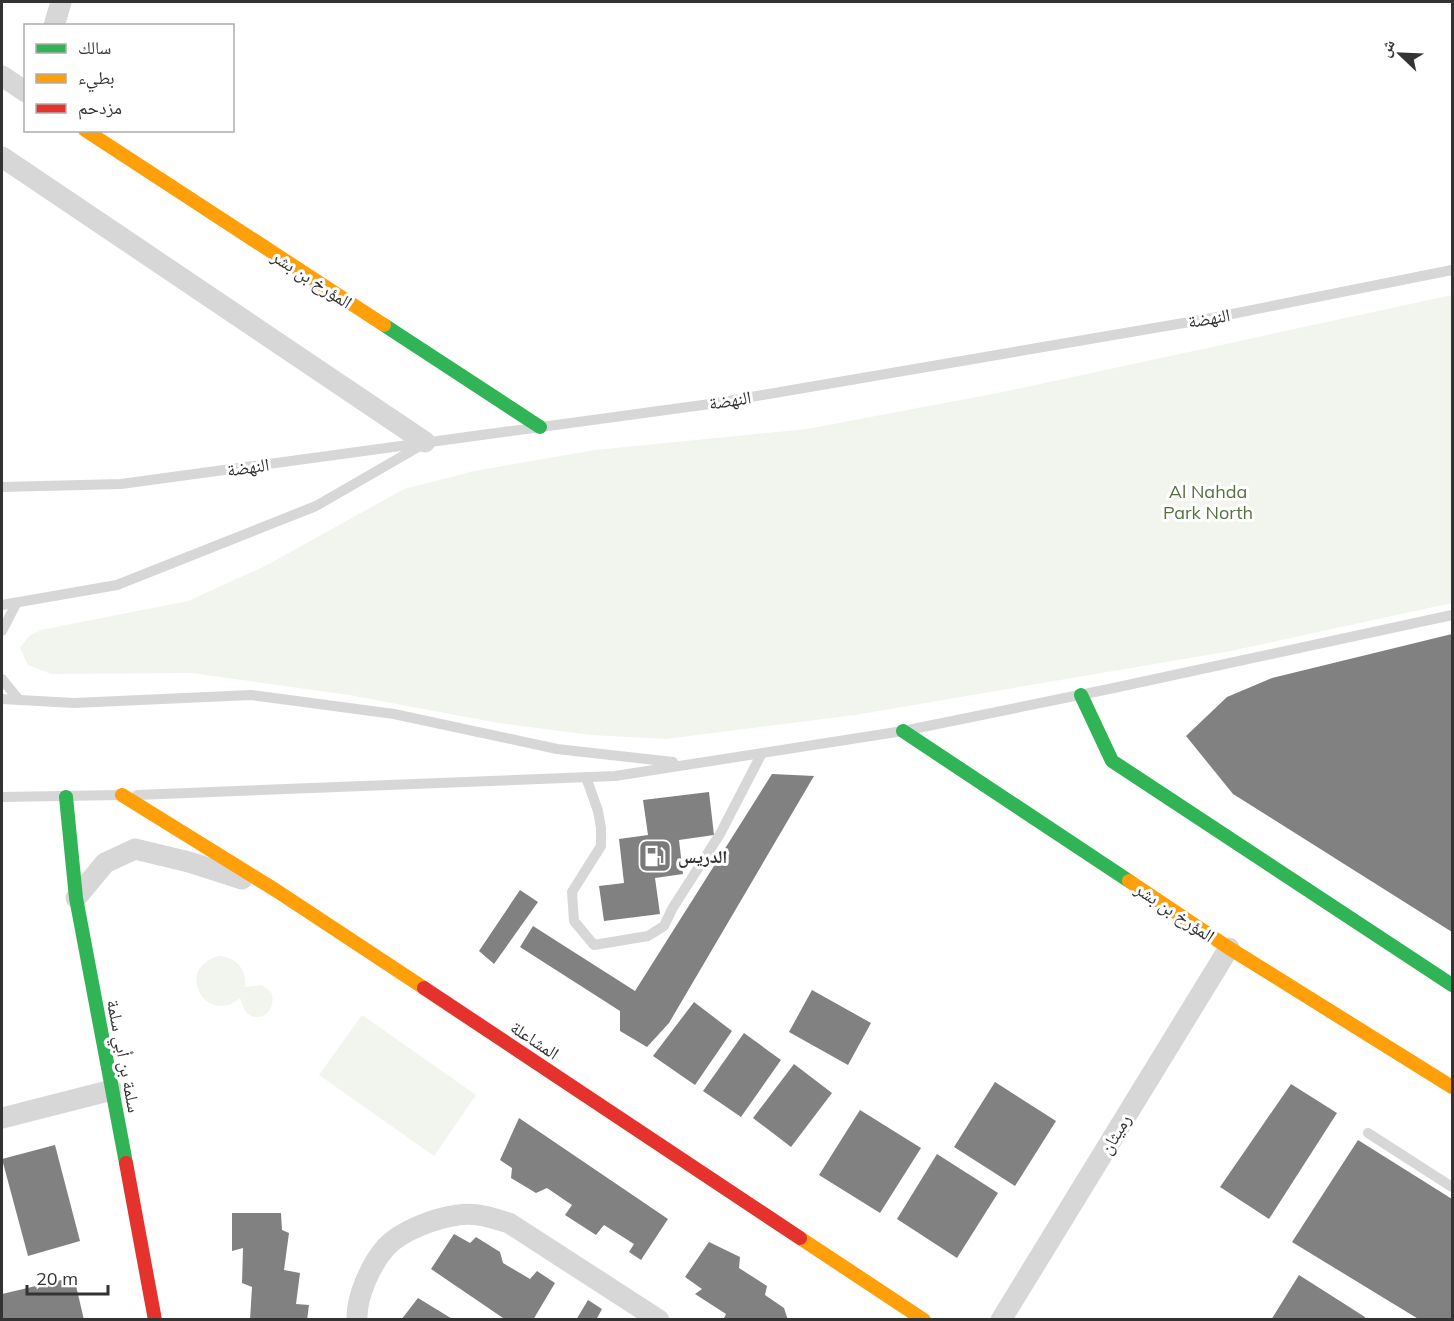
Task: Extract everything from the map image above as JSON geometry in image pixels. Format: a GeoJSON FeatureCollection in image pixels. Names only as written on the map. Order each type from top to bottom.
{"type":"FeatureCollection","features":[{"type":"Feature","properties":{"kind":"street"},"geometry":{"type":"LineString","coordinates":[[55,24],[61,2]]}},
{"type":"Feature","properties":{"kind":"street"},"geometry":{"type":"LineString","coordinates":[[2,76],[24,91]]}},
{"type":"Feature","properties":{"kind":"street","name":"المؤرخ بن بشر"},"geometry":{"type":"LineString","coordinates":[[88,132],[540,427]]}},
{"type":"Feature","properties":{"kind":"street"},"geometry":{"type":"LineString","coordinates":[[2,157],[425,442]]}},
{"type":"Feature","properties":{"kind":"street"},"geometry":{"type":"LineString","coordinates":[[1081,695],[1112,760],[1452,985]]}},
{"type":"Feature","properties":{"kind":"street","name":"المؤرخ بن بشر"},"geometry":{"type":"LineString","coordinates":[[903,731],[1229,948],[1452,1087]]}},
{"type":"Feature","properties":{"kind":"street","name":"المشاعلة"},"geometry":{"type":"LineString","coordinates":[[122,795],[277,891],[924,1320]]}},
{"type":"Feature","properties":{"kind":"street","name":"سلمة بن أبي سلمة"},"geometry":{"type":"LineString","coordinates":[[66,797],[76,898],[155,1320]]}},
{"type":"Feature","properties":{"kind":"street"},"geometry":{"type":"LineString","coordinates":[[76,898],[105,863],[135,849],[189,862],[277,891]]}},
{"type":"Feature","properties":{"kind":"street","name":"رميثان"},"geometry":{"type":"LineString","coordinates":[[1001,1320],[1229,948]]}},
{"type":"Feature","properties":{"kind":"street"},"geometry":{"type":"LineString","coordinates":[[2,1118],[112,1090]]}},
{"type":"Feature","properties":{"kind":"street"},"geometry":{"type":"LineString","coordinates":[[357,1320],[357,1309],[367,1277],[387,1247],[411,1228],[458,1215],[484,1215],[508,1223],[659,1320]]}},
{"type":"Feature","properties":{"kind":"lane","name":"النهضة"},"geometry":{"type":"LineString","coordinates":[[2,487],[121,484],[744,398],[1195,321],[1452,270]]}},
{"type":"Feature","properties":{"kind":"lane"},"geometry":{"type":"LineString","coordinates":[[2,605],[117,585],[316,506],[425,442]]}},
{"type":"Feature","properties":{"kind":"lane"},"geometry":{"type":"LineString","coordinates":[[2,631],[16,604]]}},
{"type":"Feature","properties":{"kind":"lane"},"geometry":{"type":"LineString","coordinates":[[2,797],[66,797],[615,776],[903,731],[1452,615]]}},
{"type":"Feature","properties":{"kind":"lane"},"geometry":{"type":"LineString","coordinates":[[2,679],[19,700]]}},
{"type":"Feature","properties":{"kind":"lane"},"geometry":{"type":"LineString","coordinates":[[2,699],[74,704],[251,695],[394,714],[557,749],[688,764]]}},
{"type":"Feature","properties":{"kind":"lane"},"geometry":{"type":"LineString","coordinates":[[586,777],[598,811],[601,846],[572,892],[574,921],[594,945],[648,936],[664,926],[672,909],[720,834],[762,753]]}},
{"type":"Feature","properties":{"kind":"lane"},"geometry":{"type":"LineString","coordinates":[[1368,1133],[1452,1187]]}},
{"type":"Feature","properties":{"kind":"green space","name":"Al Nahda Park North"},"geometry":{"type":"Polygon","coordinates":[[[1452,295],[1452,603],[1231,651],[855,715],[666,739],[591,735],[498,723],[349,695],[191,673],[51,674],[28,665],[20,648],[29,636],[41,630],[188,601],[267,565],[404,489],[474,471],[595,450],[807,429],[1003,392],[1452,295]]]}},
{"type":"Feature","properties":{"kind":"green space"},"geometry":{"type":"Polygon","coordinates":[[[219,956],[231,959],[239,965],[244,975],[245,987],[262,985],[271,992],[272,1004],[266,1014],[251,1016],[246,1012],[240,998],[227,1005],[216,1005],[206,1001],[196,982],[198,972],[205,962],[219,956]]]}},
{"type":"Feature","properties":{"kind":"green space"},"geometry":{"type":"Polygon","coordinates":[[[362,1015],[476,1095],[434,1156],[319,1075],[362,1015]]]}},
{"type":"Feature","properties":{"kind":"building"},"geometry":{"type":"Polygon","coordinates":[[[1452,634],[1452,932],[1233,794],[1186,736],[1227,697],[1272,678],[1452,634]]]}},
{"type":"Feature","properties":{"kind":"building"},"geometry":{"type":"Polygon","coordinates":[[[772,774],[814,776],[669,1023],[647,1047],[620,1031],[620,1011],[520,947],[533,926],[635,991],[772,774]]]}},
{"type":"Feature","properties":{"kind":"building"},"geometry":{"type":"Polygon","coordinates":[[[709,792],[714,835],[679,840],[683,874],[655,878],[660,914],[604,921],[599,886],[624,883],[619,839],[648,835],[643,800],[709,792]]]}},
{"type":"Feature","properties":{"kind":"building"},"geometry":{"type":"Polygon","coordinates":[[[520,890],[538,902],[494,964],[479,951],[520,890]]]}},
{"type":"Feature","properties":{"kind":"building"},"geometry":{"type":"Polygon","coordinates":[[[812,990],[871,1023],[848,1065],[789,1032],[812,990]]]}},
{"type":"Feature","properties":{"kind":"building"},"geometry":{"type":"Polygon","coordinates":[[[694,1002],[732,1031],[695,1085],[653,1056],[694,1002]]]}},
{"type":"Feature","properties":{"kind":"building"},"geometry":{"type":"Polygon","coordinates":[[[744,1033],[781,1060],[741,1117],[703,1091],[744,1033]]]}},
{"type":"Feature","properties":{"kind":"building"},"geometry":{"type":"Polygon","coordinates":[[[794,1064],[832,1093],[791,1147],[753,1118],[794,1064]]]}},
{"type":"Feature","properties":{"kind":"building"},"geometry":{"type":"Polygon","coordinates":[[[995,1082],[1056,1121],[1015,1186],[954,1147],[995,1082]]]}},
{"type":"Feature","properties":{"kind":"building"},"geometry":{"type":"Polygon","coordinates":[[[1291,1084],[1337,1113],[1269,1219],[1220,1187],[1291,1084]]]}},
{"type":"Feature","properties":{"kind":"building"},"geometry":{"type":"Polygon","coordinates":[[[860,1110],[921,1148],[880,1213],[819,1175],[860,1110]]]}},
{"type":"Feature","properties":{"kind":"building"},"geometry":{"type":"Polygon","coordinates":[[[519,1118],[668,1219],[641,1260],[629,1252],[634,1244],[604,1225],[596,1235],[565,1215],[572,1205],[547,1188],[536,1193],[511,1178],[512,1168],[500,1160],[519,1118]]]}},
{"type":"Feature","properties":{"kind":"building"},"geometry":{"type":"Polygon","coordinates":[[[1358,1140],[1452,1199],[1452,1320],[1420,1320],[1292,1242],[1358,1140]]]}},
{"type":"Feature","properties":{"kind":"building"},"geometry":{"type":"Polygon","coordinates":[[[55,1145],[80,1241],[28,1256],[2,1159],[55,1145]]]}},
{"type":"Feature","properties":{"kind":"building"},"geometry":{"type":"Polygon","coordinates":[[[937,1154],[998,1193],[957,1258],[897,1219],[937,1154]]]}},
{"type":"Feature","properties":{"kind":"building"},"geometry":{"type":"Polygon","coordinates":[[[232,1213],[281,1213],[282,1230],[289,1233],[284,1270],[300,1273],[296,1304],[309,1305],[307,1320],[250,1320],[252,1287],[242,1283],[243,1248],[232,1251],[232,1213]]]}},
{"type":"Feature","properties":{"kind":"building"},"geometry":{"type":"Polygon","coordinates":[[[454,1234],[470,1243],[476,1237],[500,1252],[503,1263],[530,1279],[537,1271],[555,1283],[533,1320],[506,1320],[431,1269],[454,1234]]]}},
{"type":"Feature","properties":{"kind":"building"},"geometry":{"type":"Polygon","coordinates":[[[709,1242],[740,1257],[739,1268],[767,1286],[765,1295],[784,1308],[788,1320],[723,1320],[726,1314],[695,1294],[702,1289],[685,1277],[709,1242]]]}},
{"type":"Feature","properties":{"kind":"building"},"geometry":{"type":"Polygon","coordinates":[[[1299,1275],[1365,1317],[1364,1320],[1271,1320],[1299,1275]]]}},
{"type":"Feature","properties":{"kind":"building"},"geometry":{"type":"Polygon","coordinates":[[[74,1277],[84,1320],[2,1320],[2,1294],[74,1277]]]}},
{"type":"Feature","properties":{"kind":"building"},"geometry":{"type":"Polygon","coordinates":[[[418,1298],[454,1320],[401,1320],[418,1298]]]}},
{"type":"Feature","properties":{"kind":"building"},"geometry":{"type":"Polygon","coordinates":[[[588,1300],[602,1309],[596,1320],[576,1320],[588,1300]]]}},
{"type":"Feature","properties":{"kind":"traffic: fast"},"geometry":{"type":"LineString","coordinates":[[384,325],[540,427]]}},
{"type":"Feature","properties":{"kind":"traffic: fast"},"geometry":{"type":"LineString","coordinates":[[1081,695],[1112,761],[1452,985]]}},
{"type":"Feature","properties":{"kind":"traffic: fast"},"geometry":{"type":"LineString","coordinates":[[903,731],[1129,881]]}},
{"type":"Feature","properties":{"kind":"traffic: fast"},"geometry":{"type":"LineString","coordinates":[[66,797],[76,898],[126,1163]]}},
{"type":"Feature","properties":{"kind":"traffic: slow"},"geometry":{"type":"LineString","coordinates":[[88,132],[384,325]]}},
{"type":"Feature","properties":{"kind":"traffic: slow"},"geometry":{"type":"LineString","coordinates":[[122,795],[277,891],[424,988]]}},
{"type":"Feature","properties":{"kind":"traffic: slow"},"geometry":{"type":"LineString","coordinates":[[1129,881],[1229,948],[1452,1087]]}},
{"type":"Feature","properties":{"kind":"traffic: slow"},"geometry":{"type":"LineString","coordinates":[[800,1238],[924,1320]]}},
{"type":"Feature","properties":{"kind":"traffic: jam"},"geometry":{"type":"LineString","coordinates":[[424,988],[800,1238]]}},
{"type":"Feature","properties":{"kind":"traffic: jam"},"geometry":{"type":"LineString","coordinates":[[126,1163],[155,1320]]}},
{"type":"Feature","properties":{"kind":"place","name":"الدريس"},"geometry":{"type":"Point","coordinates":[655,856]}}]}
